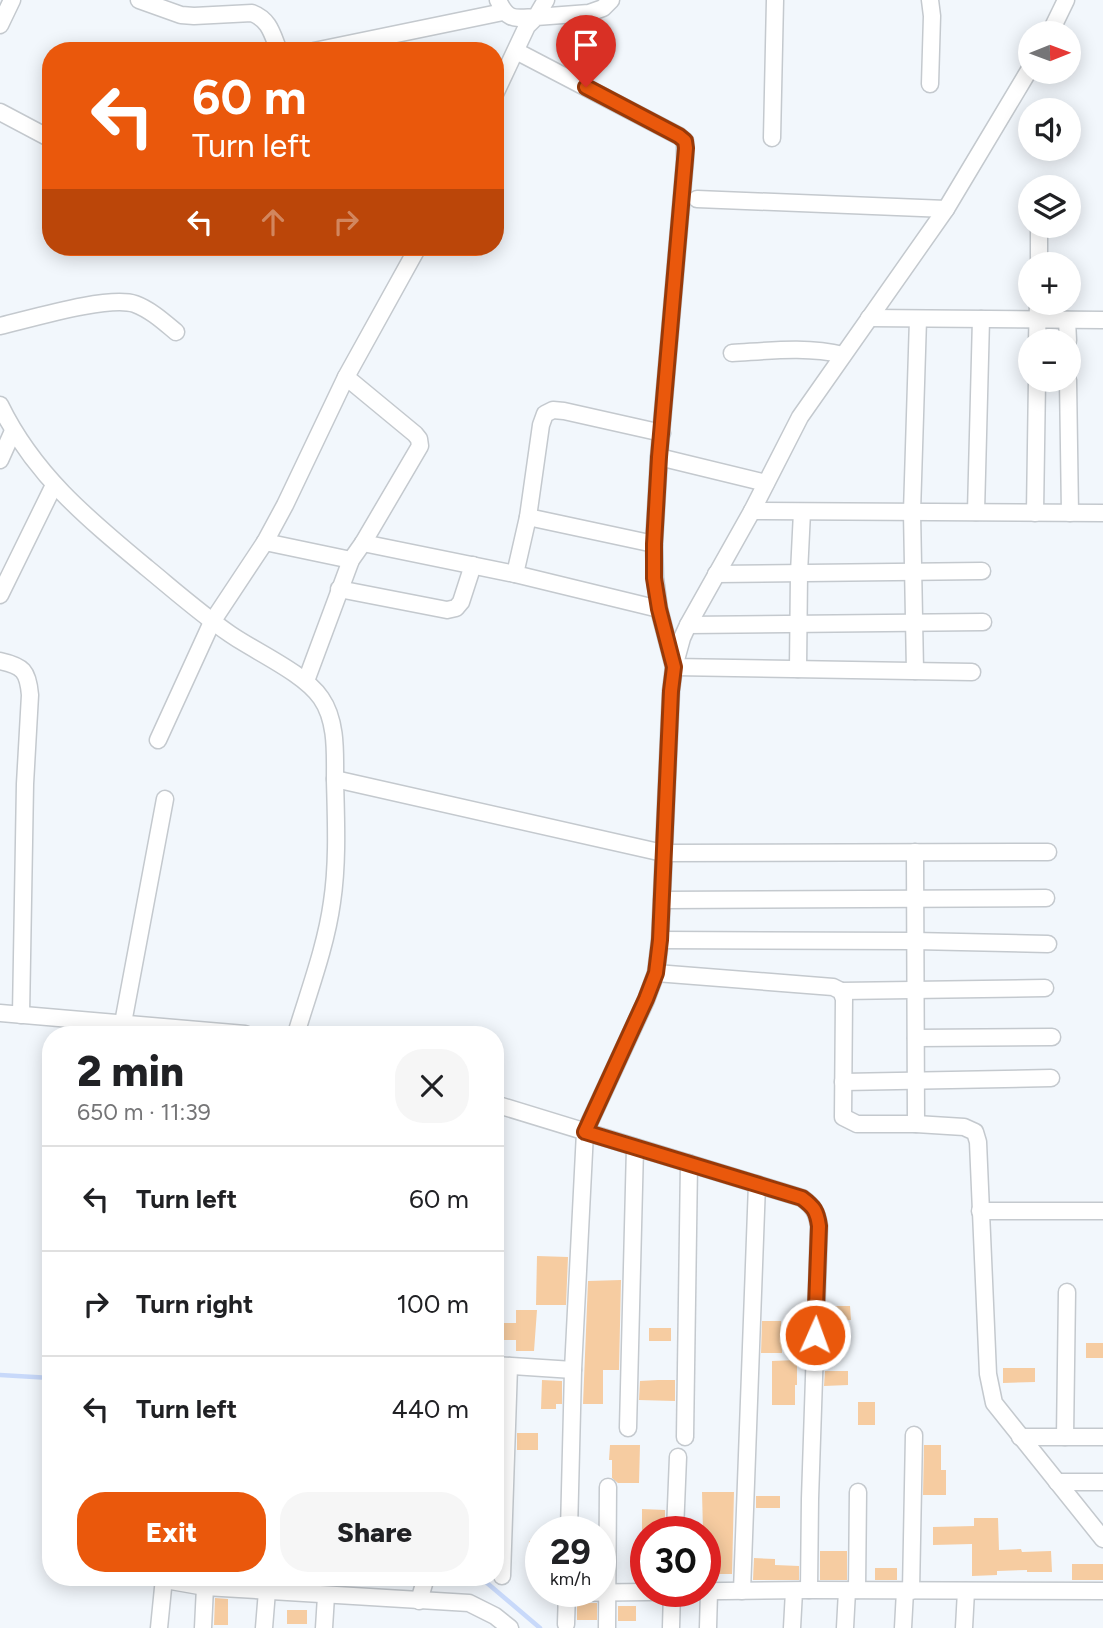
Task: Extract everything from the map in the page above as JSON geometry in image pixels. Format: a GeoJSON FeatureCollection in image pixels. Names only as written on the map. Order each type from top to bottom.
{"type":"FeatureCollection","features":[{"type":"Feature","properties":{"kind":"street"},"geometry":{"type":"LineString","coordinates":[[0,25],[12,0]]}},
{"type":"Feature","properties":{"kind":"street"},"geometry":{"type":"LineString","coordinates":[[139,0],[181,15],[252,13],[267,22],[275,42]]}},
{"type":"Feature","properties":{"kind":"street"},"geometry":{"type":"LineString","coordinates":[[504,76],[527,26],[546,0]]}},
{"type":"Feature","properties":{"kind":"street"},"geometry":{"type":"LineString","coordinates":[[351,42],[501,6],[512,18],[536,17],[589,13],[603,8],[611,0]]}},
{"type":"Feature","properties":{"kind":"street"},"geometry":{"type":"LineString","coordinates":[[772,138],[775,0]]}},
{"type":"Feature","properties":{"kind":"street"},"geometry":{"type":"LineString","coordinates":[[930,0],[930,84]]}},
{"type":"Feature","properties":{"kind":"street"},"geometry":{"type":"LineString","coordinates":[[1056,21],[1066,0]]}},
{"type":"Feature","properties":{"kind":"street"},"geometry":{"type":"LineString","coordinates":[[516,51],[685,141],[654,544],[654,578],[659,609],[674,667]]}},
{"type":"Feature","properties":{"kind":"street"},"geometry":{"type":"LineString","coordinates":[[569,1516],[573,1370],[585,1132],[656,973],[660,940],[671,691],[682,638],[752,512],[800,416],[946,209],[1021,84]]}},
{"type":"Feature","properties":{"kind":"street"},"geometry":{"type":"LineString","coordinates":[[0,112],[42,134]]}},
{"type":"Feature","properties":{"kind":"street"},"geometry":{"type":"LineString","coordinates":[[697,199],[946,209]]}},
{"type":"Feature","properties":{"kind":"street"},"geometry":{"type":"LineString","coordinates":[[158,740],[212,622],[265,542],[346,377],[413,256]]}},
{"type":"Feature","properties":{"kind":"street"},"geometry":{"type":"LineString","coordinates":[[0,326],[97,304],[125,302],[149,311],[176,332]]}},
{"type":"Feature","properties":{"kind":"street"},"geometry":{"type":"LineString","coordinates":[[1038,315],[1038,329]]}},
{"type":"Feature","properties":{"kind":"street"},"geometry":{"type":"LineString","coordinates":[[869,318],[1103,320]]}},
{"type":"Feature","properties":{"kind":"street"},"geometry":{"type":"LineString","coordinates":[[915,671],[912,512],[918,319]]}},
{"type":"Feature","properties":{"kind":"street"},"geometry":{"type":"LineString","coordinates":[[976,512],[981,319]]}},
{"type":"Feature","properties":{"kind":"street"},"geometry":{"type":"LineString","coordinates":[[1068,320],[1068,329]]}},
{"type":"Feature","properties":{"kind":"street"},"geometry":{"type":"LineString","coordinates":[[732,353],[804,350],[843,355]]}},
{"type":"Feature","properties":{"kind":"street"},"geometry":{"type":"LineString","coordinates":[[306,681],[351,560],[420,446],[415,434],[346,377]]}},
{"type":"Feature","properties":{"kind":"street"},"geometry":{"type":"LineString","coordinates":[[1035,513],[1037,392]]}},
{"type":"Feature","properties":{"kind":"street"},"geometry":{"type":"LineString","coordinates":[[1068,392],[1070,513]]}},
{"type":"Feature","properties":{"kind":"street"},"geometry":{"type":"LineString","coordinates":[[0,405],[13,431],[65,496],[212,622],[306,681],[321,698],[330,719],[335,742],[336,875],[327,929],[298,1026]]}},
{"type":"Feature","properties":{"kind":"street"},"geometry":{"type":"LineString","coordinates":[[515,574],[528,517],[541,425],[545,414],[553,410],[564,411],[662,433]]}},
{"type":"Feature","properties":{"kind":"street"},"geometry":{"type":"LineString","coordinates":[[0,460],[13,431]]}},
{"type":"Feature","properties":{"kind":"street"},"geometry":{"type":"LineString","coordinates":[[659,457],[766,484]]}},
{"type":"Feature","properties":{"kind":"street"},"geometry":{"type":"LineString","coordinates":[[0,595],[54,485]]}},
{"type":"Feature","properties":{"kind":"street"},"geometry":{"type":"LineString","coordinates":[[752,512],[1103,513]]}},
{"type":"Feature","properties":{"kind":"street"},"geometry":{"type":"LineString","coordinates":[[798,669],[802,512]]}},
{"type":"Feature","properties":{"kind":"street"},"geometry":{"type":"LineString","coordinates":[[528,517],[654,544]]}},
{"type":"Feature","properties":{"kind":"street"},"geometry":{"type":"LineString","coordinates":[[265,542],[351,560]]}},
{"type":"Feature","properties":{"kind":"street"},"geometry":{"type":"LineString","coordinates":[[363,542],[515,574],[659,609]]}},
{"type":"Feature","properties":{"kind":"street"},"geometry":{"type":"LineString","coordinates":[[339,589],[447,610],[456,608],[461,602],[473,565]]}},
{"type":"Feature","properties":{"kind":"street"},"geometry":{"type":"LineString","coordinates":[[716,574],[982,571]]}},
{"type":"Feature","properties":{"kind":"street"},"geometry":{"type":"LineString","coordinates":[[688,625],[983,622]]}},
{"type":"Feature","properties":{"kind":"street"},"geometry":{"type":"LineString","coordinates":[[0,661],[17,665],[24,671],[29,682],[30,695],[21,1015]]}},
{"type":"Feature","properties":{"kind":"street"},"geometry":{"type":"LineString","coordinates":[[674,667],[972,672]]}},
{"type":"Feature","properties":{"kind":"street"},"geometry":{"type":"LineString","coordinates":[[335,779],[663,853],[1048,852]]}},
{"type":"Feature","properties":{"kind":"street"},"geometry":{"type":"LineString","coordinates":[[123,1023],[165,799]]}},
{"type":"Feature","properties":{"kind":"street"},"geometry":{"type":"LineString","coordinates":[[915,852],[916,1124]]}},
{"type":"Feature","properties":{"kind":"street"},"geometry":{"type":"LineString","coordinates":[[662,901],[1046,898]]}},
{"type":"Feature","properties":{"kind":"street"},"geometry":{"type":"LineString","coordinates":[[660,940],[1048,944]]}},
{"type":"Feature","properties":{"kind":"street"},"geometry":{"type":"LineString","coordinates":[[656,973],[833,987],[841,991],[1045,988]]}},
{"type":"Feature","properties":{"kind":"street"},"geometry":{"type":"LineString","coordinates":[[841,991],[844,999],[843,1117],[857,1124],[964,1127],[975,1132],[978,1142],[988,1374],[993,1403],[1103,1539]]}},
{"type":"Feature","properties":{"kind":"street"},"geometry":{"type":"LineString","coordinates":[[0,1013],[156,1026]]}},
{"type":"Feature","properties":{"kind":"street"},"geometry":{"type":"LineString","coordinates":[[916,1038],[1052,1037]]}},
{"type":"Feature","properties":{"kind":"street"},"geometry":{"type":"LineString","coordinates":[[843,1082],[1051,1079]]}},
{"type":"Feature","properties":{"kind":"street"},"geometry":{"type":"LineString","coordinates":[[504,1107],[802,1198],[817,1213],[819,1226],[810,1499],[801,1590],[792,1628]]}},
{"type":"Feature","properties":{"kind":"street"},"geometry":{"type":"LineString","coordinates":[[628,1428],[635,1147]]}},
{"type":"Feature","properties":{"kind":"street"},"geometry":{"type":"LineString","coordinates":[[685,1437],[689,1163]]}},
{"type":"Feature","properties":{"kind":"street"},"geometry":{"type":"LineString","coordinates":[[742,1591],[757,1184]]}},
{"type":"Feature","properties":{"kind":"street"},"geometry":{"type":"LineString","coordinates":[[980,1211],[1103,1211]]}},
{"type":"Feature","properties":{"kind":"street"},"geometry":{"type":"LineString","coordinates":[[1065,1437],[1067,1292]]}},
{"type":"Feature","properties":{"kind":"street"},"geometry":{"type":"LineString","coordinates":[[504,1366],[573,1370]]}},
{"type":"Feature","properties":{"kind":"street"},"geometry":{"type":"LineString","coordinates":[[903,1628],[908,1591],[914,1435]]}},
{"type":"Feature","properties":{"kind":"street"},"geometry":{"type":"LineString","coordinates":[[1020,1437],[1103,1437]]}},
{"type":"Feature","properties":{"kind":"street"},"geometry":{"type":"LineString","coordinates":[[676,1516],[678,1457]]}},
{"type":"Feature","properties":{"kind":"street"},"geometry":{"type":"LineString","coordinates":[[1056,1482],[1103,1482]]}},
{"type":"Feature","properties":{"kind":"street"},"geometry":{"type":"LineString","coordinates":[[608,1487],[608,1516]]}},
{"type":"Feature","properties":{"kind":"street"},"geometry":{"type":"LineString","coordinates":[[845,1628],[852,1590],[858,1492]]}},
{"type":"Feature","properties":{"kind":"street"},"geometry":{"type":"LineString","coordinates":[[159,1628],[163,1586]]}},
{"type":"Feature","properties":{"kind":"street"},"geometry":{"type":"LineString","coordinates":[[201,1586],[226,1586]]}},
{"type":"Feature","properties":{"kind":"street"},"geometry":{"type":"LineString","coordinates":[[264,1628],[268,1586]]}},
{"type":"Feature","properties":{"kind":"street"},"geometry":{"type":"LineString","coordinates":[[278,1586],[326,1596],[469,1604],[482,1608],[510,1628]]}},
{"type":"Feature","properties":{"kind":"street"},"geometry":{"type":"LineString","coordinates":[[419,1601],[423,1586]]}},
{"type":"Feature","properties":{"kind":"street"},"geometry":{"type":"LineString","coordinates":[[203,1628],[205,1587]]}},
{"type":"Feature","properties":{"kind":"street"},"geometry":{"type":"LineString","coordinates":[[964,1628],[966,1591]]}},
{"type":"Feature","properties":{"kind":"street"},"geometry":{"type":"LineString","coordinates":[[721,1592],[1103,1591]]}},
{"type":"Feature","properties":{"kind":"street"},"geometry":{"type":"LineString","coordinates":[[324,1628],[326,1596]]}},
{"type":"Feature","properties":{"kind":"street"},"geometry":{"type":"LineString","coordinates":[[566,1624],[567,1607]]}},
{"type":"Feature","properties":{"kind":"street"},"geometry":{"type":"LineString","coordinates":[[607,1607],[607,1628]]}},
{"type":"Feature","properties":{"kind":"street"},"geometry":{"type":"LineString","coordinates":[[671,1628],[672,1607]]}},
{"type":"Feature","properties":{"kind":"street"},"geometry":{"type":"LineString","coordinates":[[708,1628],[709,1607]]}},
{"type":"Feature","properties":{"kind":"building"},"geometry":{"type":"Polygon","coordinates":[[[537,1256],[568,1257],[566,1305],[536,1305],[537,1256]]]}},
{"type":"Feature","properties":{"kind":"building"},"geometry":{"type":"Polygon","coordinates":[[[621,1280],[619,1370],[603,1370],[603,1404],[583,1404],[588,1281],[621,1280]]]}},
{"type":"Feature","properties":{"kind":"building"},"geometry":{"type":"Polygon","coordinates":[[[827,1306],[850,1306],[851,1320],[826,1321],[827,1306]]]}},
{"type":"Feature","properties":{"kind":"building"},"geometry":{"type":"Polygon","coordinates":[[[516,1310],[537,1310],[534,1351],[516,1351],[516,1340],[504,1340],[504,1323],[516,1323],[516,1310]]]}},
{"type":"Feature","properties":{"kind":"building"},"geometry":{"type":"Polygon","coordinates":[[[762,1321],[781,1321],[782,1353],[761,1353],[762,1321]]]}},
{"type":"Feature","properties":{"kind":"building"},"geometry":{"type":"Polygon","coordinates":[[[649,1328],[671,1328],[671,1341],[649,1341],[649,1328]]]}},
{"type":"Feature","properties":{"kind":"building"},"geometry":{"type":"Polygon","coordinates":[[[1086,1343],[1103,1343],[1103,1358],[1086,1358],[1086,1343]]]}},
{"type":"Feature","properties":{"kind":"building"},"geometry":{"type":"Polygon","coordinates":[[[797,1360],[795,1405],[772,1405],[772,1361],[797,1360]]]}},
{"type":"Feature","properties":{"kind":"building"},"geometry":{"type":"Polygon","coordinates":[[[1003,1368],[1035,1368],[1035,1382],[1003,1383],[1003,1368]]]}},
{"type":"Feature","properties":{"kind":"building"},"geometry":{"type":"Polygon","coordinates":[[[825,1371],[848,1371],[848,1385],[824,1386],[825,1371]]]}},
{"type":"Feature","properties":{"kind":"building"},"geometry":{"type":"Polygon","coordinates":[[[542,1380],[562,1381],[562,1404],[556,1404],[556,1409],[541,1409],[542,1380]]]}},
{"type":"Feature","properties":{"kind":"building"},"geometry":{"type":"Polygon","coordinates":[[[675,1380],[675,1401],[639,1400],[640,1381],[675,1380]]]}},
{"type":"Feature","properties":{"kind":"building"},"geometry":{"type":"Polygon","coordinates":[[[858,1402],[875,1402],[875,1425],[858,1425],[858,1402]]]}},
{"type":"Feature","properties":{"kind":"building"},"geometry":{"type":"Polygon","coordinates":[[[517,1433],[538,1433],[538,1450],[517,1450],[517,1433]]]}},
{"type":"Feature","properties":{"kind":"building"},"geometry":{"type":"Polygon","coordinates":[[[610,1445],[640,1445],[639,1483],[618,1483],[612,1478],[610,1445]]]}},
{"type":"Feature","properties":{"kind":"building"},"geometry":{"type":"Polygon","coordinates":[[[924,1445],[941,1445],[941,1470],[946,1470],[946,1495],[923,1495],[924,1445]]]}},
{"type":"Feature","properties":{"kind":"building"},"geometry":{"type":"Polygon","coordinates":[[[702,1492],[734,1492],[732,1574],[721,1574],[721,1516],[703,1516],[702,1492]]]}},
{"type":"Feature","properties":{"kind":"building"},"geometry":{"type":"Polygon","coordinates":[[[756,1496],[780,1496],[780,1508],[756,1508],[756,1496]]]}},
{"type":"Feature","properties":{"kind":"building"},"geometry":{"type":"Polygon","coordinates":[[[642,1509],[665,1510],[665,1516],[642,1516],[642,1509]]]}},
{"type":"Feature","properties":{"kind":"building"},"geometry":{"type":"Polygon","coordinates":[[[974,1518],[998,1518],[999,1550],[1051,1551],[1052,1572],[997,1571],[997,1575],[972,1576],[972,1544],[933,1545],[933,1527],[974,1526],[974,1518]]]}},
{"type":"Feature","properties":{"kind":"building"},"geometry":{"type":"Polygon","coordinates":[[[820,1551],[847,1551],[847,1580],[820,1580],[820,1551]]]}},
{"type":"Feature","properties":{"kind":"building"},"geometry":{"type":"Polygon","coordinates":[[[754,1558],[775,1559],[775,1565],[799,1566],[799,1580],[753,1580],[754,1558]]]}},
{"type":"Feature","properties":{"kind":"building"},"geometry":{"type":"Polygon","coordinates":[[[1072,1564],[1103,1564],[1103,1580],[1072,1580],[1072,1564]]]}},
{"type":"Feature","properties":{"kind":"building"},"geometry":{"type":"Polygon","coordinates":[[[875,1568],[897,1568],[897,1580],[875,1580],[875,1568]]]}},
{"type":"Feature","properties":{"kind":"building"},"geometry":{"type":"Polygon","coordinates":[[[215,1598],[228,1599],[228,1625],[214,1625],[215,1598]]]}},
{"type":"Feature","properties":{"kind":"building"},"geometry":{"type":"Polygon","coordinates":[[[618,1606],[636,1607],[636,1621],[618,1621],[618,1606]]]}},
{"type":"Feature","properties":{"kind":"building"},"geometry":{"type":"Polygon","coordinates":[[[577,1607],[597,1607],[597,1620],[577,1620],[577,1607]]]}},
{"type":"Feature","properties":{"kind":"building"},"geometry":{"type":"Polygon","coordinates":[[[287,1610],[307,1610],[307,1624],[287,1624],[287,1610]]]}},
{"type":"Feature","properties":{"kind":"waterway"},"geometry":{"type":"LineString","coordinates":[[0,1375],[42,1377]]}},
{"type":"Feature","properties":{"kind":"waterway"},"geometry":{"type":"LineString","coordinates":[[491,1586],[540,1628]]}},
{"type":"Feature","properties":{"kind":"route"},"geometry":{"type":"LineString","coordinates":[[586,87],[679,136],[685,141],[686,148],[654,544],[654,578],[659,609],[674,667],[660,940],[656,973],[646,999],[585,1132],[802,1198],[810,1204],[817,1213],[819,1226],[815,1335]]}}]}
